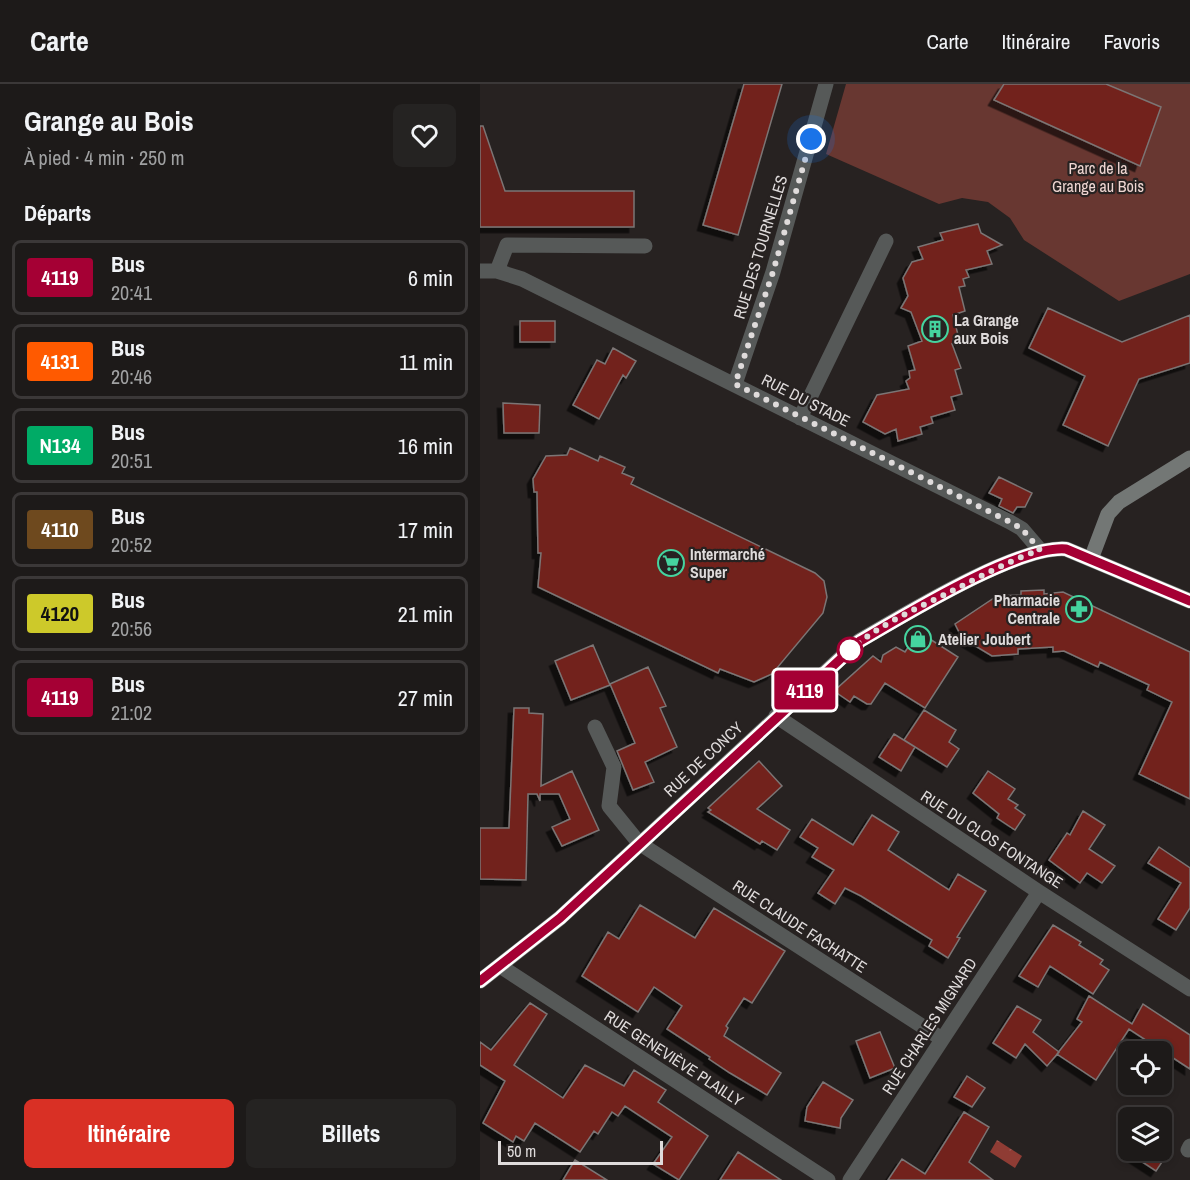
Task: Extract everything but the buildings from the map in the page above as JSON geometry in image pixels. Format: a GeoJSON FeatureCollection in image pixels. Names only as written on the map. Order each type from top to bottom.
{"type":"FeatureCollection","features":[{"type":"Feature","properties":{"kind":"street","name":"RUE DES TOURNELLES"},"geometry":{"type":"LineString","coordinates":[[735,384],[773,272],[826,84]]}},
{"type":"Feature","properties":{"kind":"street"},"geometry":{"type":"LineString","coordinates":[[800,418],[886,241]]}},
{"type":"Feature","properties":{"kind":"street"},"geometry":{"type":"LineString","coordinates":[[496,271],[507,245],[645,246]]}},
{"type":"Feature","properties":{"kind":"street","name":"RUE DU STADE"},"geometry":{"type":"LineString","coordinates":[[480,271],[496,271],[522,279],[735,384],[1016,525],[1040,550]]}},
{"type":"Feature","properties":{"kind":"street"},"geometry":{"type":"LineString","coordinates":[[1190,458],[1113,508],[1099,534],[1091,559],[1190,602]]}},
{"type":"Feature","properties":{"kind":"street","name":"RUE DE CONCY"},"geometry":{"type":"LineString","coordinates":[[480,981],[560,918],[776,716],[860,641],[905,615],[1011,561],[1040,550],[1066,549],[1091,559]]}},
{"type":"Feature","properties":{"kind":"street","name":"RUE DU CLOS FONTANGE"},"geometry":{"type":"LineString","coordinates":[[776,716],[1039,892],[1190,989]]}},
{"type":"Feature","properties":{"kind":"street","name":"RUE CLAUDE FACHATTE"},"geometry":{"type":"LineString","coordinates":[[595,727],[614,767],[609,806],[639,843],[942,1039]]}},
{"type":"Feature","properties":{"kind":"street","name":"RUE CHARLES MIGNARD"},"geometry":{"type":"LineString","coordinates":[[850,1180],[1039,892]]}},
{"type":"Feature","properties":{"kind":"street","name":"RUE GENEVIÈVE PLAILLY"},"geometry":{"type":"LineString","coordinates":[[500,966],[828,1180]]}},
{"type":"Feature","properties":{"kind":"green space","name":"Parc de la Grange au Bois"},"geometry":{"type":"Polygon","coordinates":[[[846,84],[1190,84],[1190,274],[1119,301],[1024,240],[1010,218],[988,202],[962,198],[939,204],[826,154],[846,84]]]}},
{"type":"Feature","properties":{"kind":"water"},"geometry":{"type":"Polygon","coordinates":[[[997,1140],[1022,1156],[1015,1168],[990,1152],[997,1140]]]}},
{"type":"Feature","properties":{"kind":"bus line","name":"4119"},"geometry":{"type":"LineString","coordinates":[[480,981],[560,918],[620,860],[860,641],[905,615],[1011,561],[1052,548],[1066,549],[1190,601]]}},
{"type":"Feature","properties":{"kind":"place","name":"La Grange aux Bois"},"geometry":{"type":"Point","coordinates":[935,329]}},
{"type":"Feature","properties":{"kind":"place","name":"Intermarché Super"},"geometry":{"type":"Point","coordinates":[671,563]}},
{"type":"Feature","properties":{"kind":"place","name":"Pharmacie Centrale"},"geometry":{"type":"Point","coordinates":[1079,609]}},
{"type":"Feature","properties":{"kind":"place","name":"Atelier Joubert"},"geometry":{"type":"Point","coordinates":[918,639]}},
{"type":"Feature","properties":{"kind":"route"},"geometry":{"type":"LineString","coordinates":[[811,139],[773,272],[735,384],[1010,522],[1022,529],[1040,550],[1011,561],[905,615],[860,641],[848,652],[850,650]]}}]}
